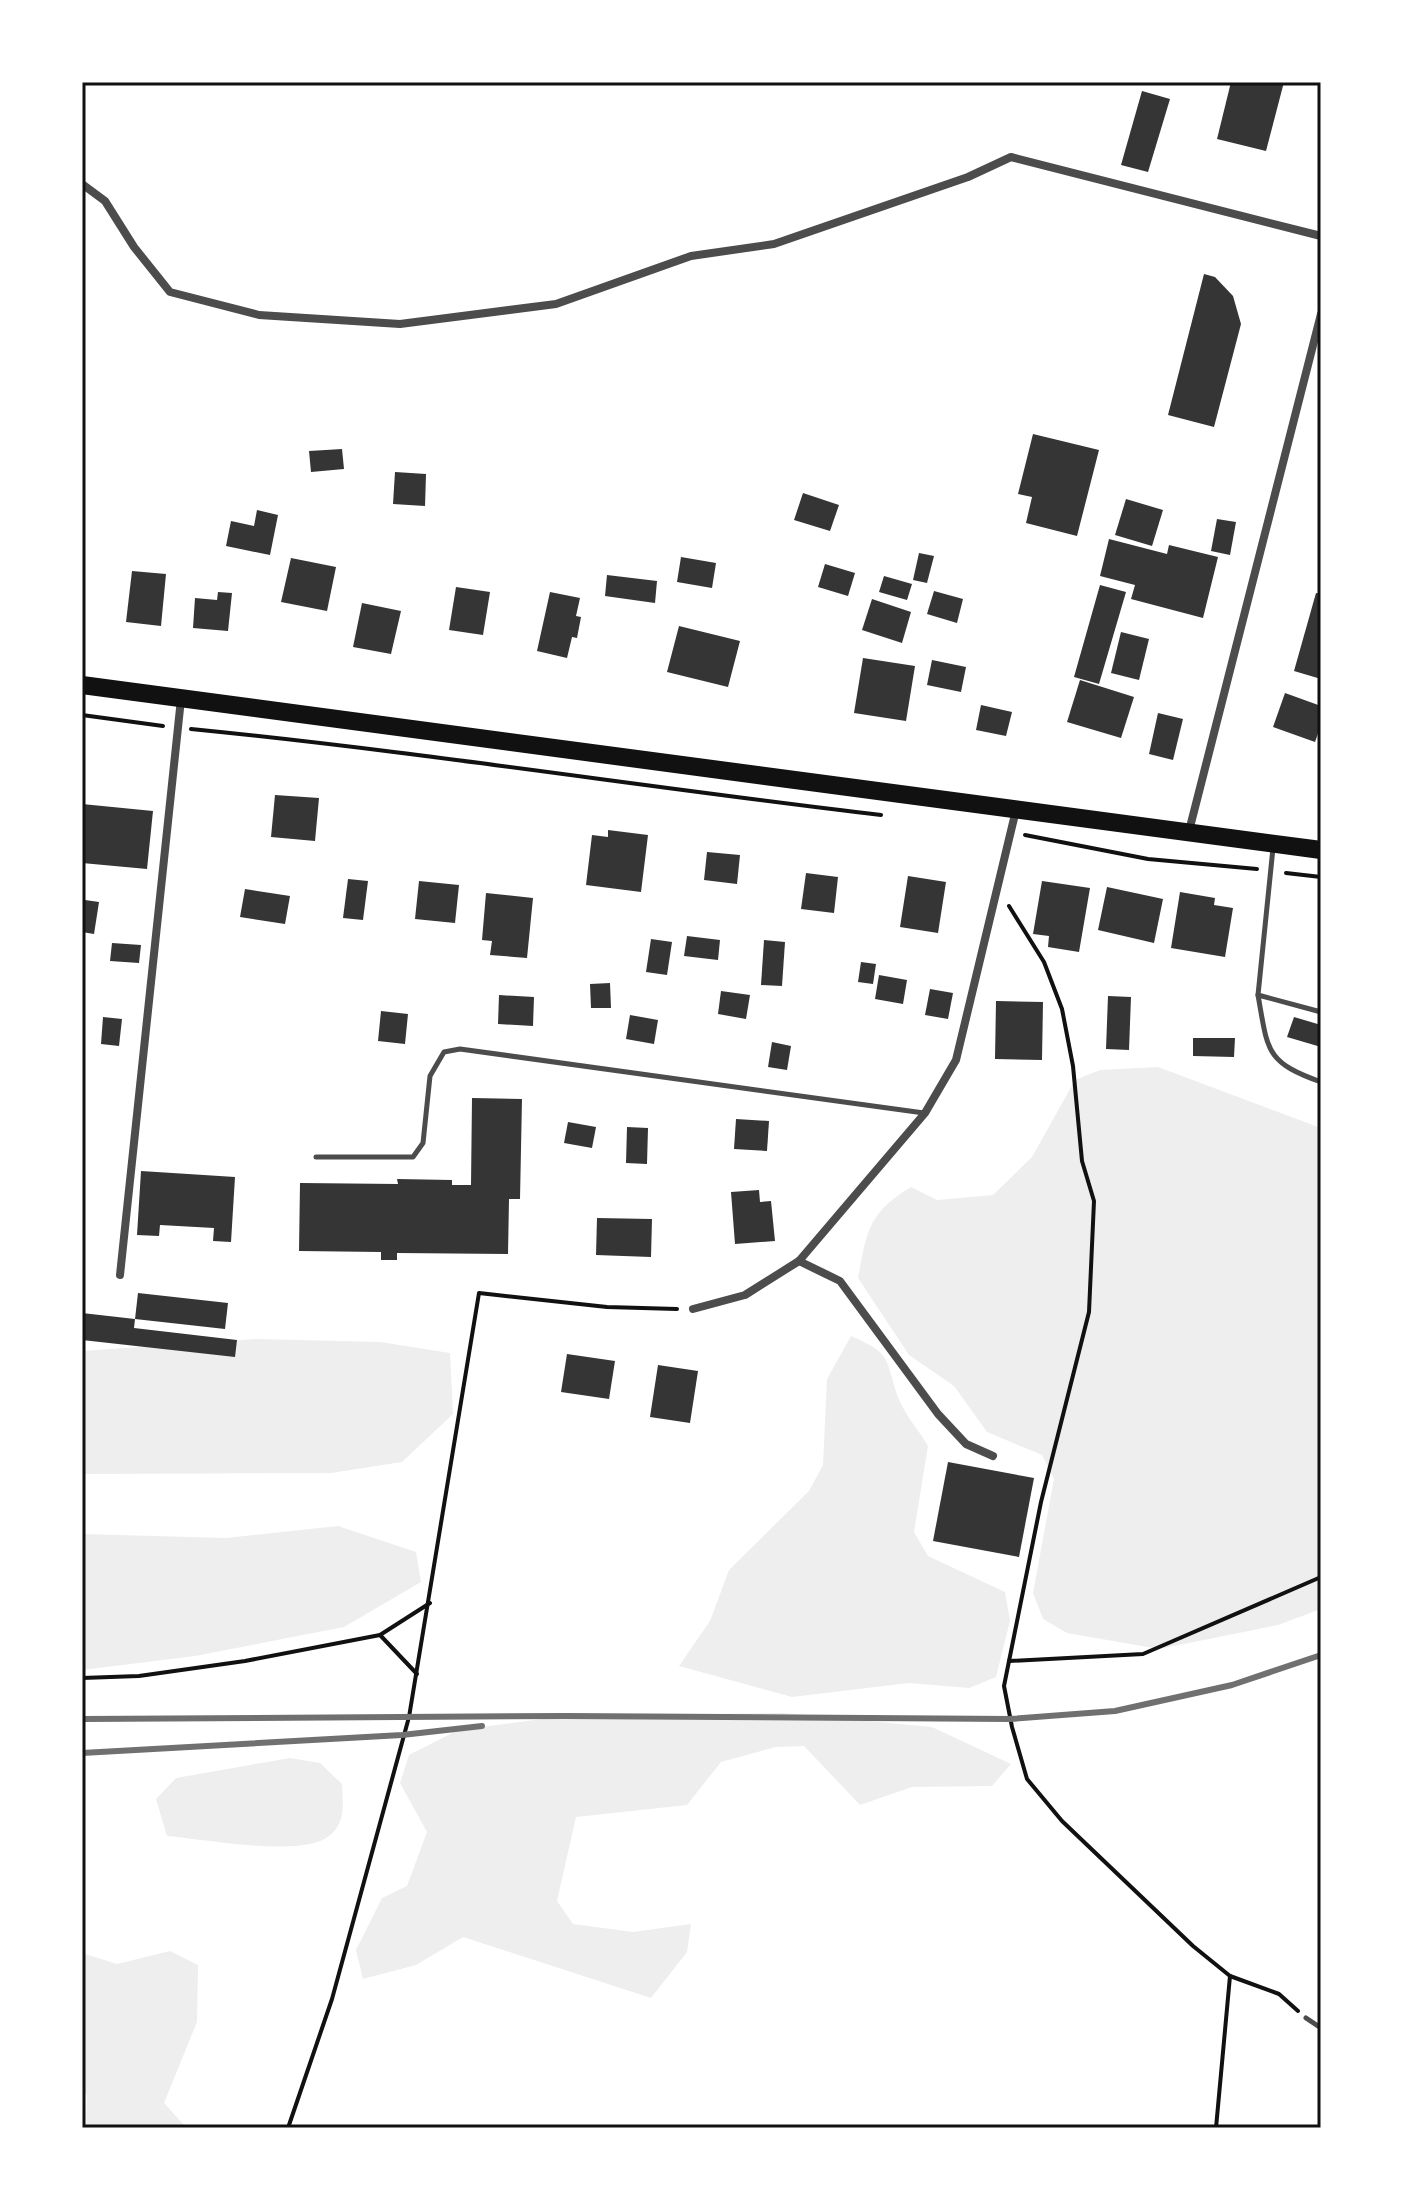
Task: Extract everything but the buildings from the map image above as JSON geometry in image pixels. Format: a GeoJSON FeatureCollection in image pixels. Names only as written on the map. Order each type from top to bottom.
{"type":"FeatureCollection","features":[{"type":"Feature","properties":{"kind":"main road"},"geometry":{"type":"LineString","coordinates":[[82,685],[1321,850]]}},
{"type":"Feature","properties":{"kind":"street"},"geometry":{"type":"LineString","coordinates":[[82,184],[105,201],[134,247],[170,292],[259,315],[400,324],[556,304],[691,256],[774,244],[968,177],[1011,157],[1321,236]]}},
{"type":"Feature","properties":{"kind":"street"},"geometry":{"type":"LineString","coordinates":[[1189,832],[1321,314]]}},
{"type":"Feature","properties":{"kind":"street"},"geometry":{"type":"LineString","coordinates":[[120,1275],[181,698]]}},
{"type":"Feature","properties":{"kind":"street"},"geometry":{"type":"LineString","coordinates":[[693,1309],[745,1295],[799,1261],[925,1113],[956,1060],[1016,809]]}},
{"type":"Feature","properties":{"kind":"street"},"geometry":{"type":"LineString","coordinates":[[799,1261],[840,1281],[938,1414],[966,1444],[993,1456]]}},
{"type":"Feature","properties":{"kind":"lane"},"geometry":{"type":"LineString","coordinates":[[1274,843],[1258,995],[1274,1056],[1286,1070],[1321,1082]]}},
{"type":"Feature","properties":{"kind":"lane"},"geometry":{"type":"LineString","coordinates":[[1258,995],[1321,1012]]}},
{"type":"Feature","properties":{"kind":"lane"},"geometry":{"type":"LineString","coordinates":[[316,1157],[413,1157],[423,1143],[430,1076],[444,1052],[460,1049],[925,1113]]}},
{"type":"Feature","properties":{"kind":"lane"},"geometry":{"type":"LineString","coordinates":[[1306,2018],[1321,2028]]}},
{"type":"Feature","properties":{"kind":"path"},"geometry":{"type":"LineString","coordinates":[[82,715],[335,743],[666,790],[894,816]]}},
{"type":"Feature","properties":{"kind":"path"},"geometry":{"type":"LineString","coordinates":[[1010,832],[1148,859],[1321,877]]}},
{"type":"Feature","properties":{"kind":"path"},"geometry":{"type":"LineString","coordinates":[[998,886],[1044,962],[1062,1009],[1073,1066],[1082,1161],[1094,1201],[1089,1312],[1041,1502],[1004,1686],[1027,1779],[1062,1821],[1193,1946],[1230,1976],[1279,1994],[1306,2018]]}},
{"type":"Feature","properties":{"kind":"path"},"geometry":{"type":"LineString","coordinates":[[288,2128],[332,1999],[385,1807],[417,1674],[479,1293],[607,1307],[693,1309]]}},
{"type":"Feature","properties":{"kind":"path"},"geometry":{"type":"LineString","coordinates":[[1009,1661],[1143,1654],[1321,1577]]}},
{"type":"Feature","properties":{"kind":"path"},"geometry":{"type":"LineString","coordinates":[[82,1678],[139,1676],[245,1661],[380,1635],[430,1603]]}},
{"type":"Feature","properties":{"kind":"path"},"geometry":{"type":"LineString","coordinates":[[380,1635],[417,1674]]}},
{"type":"Feature","properties":{"kind":"path"},"geometry":{"type":"LineString","coordinates":[[1216,2128],[1230,1976]]}},
{"type":"Feature","properties":{"kind":"shaded area"},"geometry":{"type":"Polygon","coordinates":[[[1158,1067],[1321,1128],[1321,1609],[1278,1625],[1159,1649],[1067,1633],[1043,1619],[1033,1593],[1054,1479],[1042,1455],[987,1432],[954,1386],[909,1355],[858,1278],[867,1235],[878,1215],[897,1196],[911,1187],[937,1200],[993,1195],[1032,1157],[1075,1080],[1100,1070],[1158,1067]]]}},
{"type":"Feature","properties":{"kind":"shaded area"},"geometry":{"type":"Polygon","coordinates":[[[851,1336],[881,1353],[901,1403],[928,1446],[914,1532],[928,1556],[1005,1592],[1010,1621],[996,1677],[969,1688],[909,1683],[792,1697],[679,1666],[710,1621],[729,1570],[809,1491],[823,1465],[827,1379],[851,1336]]]}},
{"type":"Feature","properties":{"kind":"shaded area"},"geometry":{"type":"Polygon","coordinates":[[[257,1339],[380,1342],[450,1353],[453,1414],[402,1462],[331,1473],[82,1474],[82,1351],[257,1339]]]}},
{"type":"Feature","properties":{"kind":"shaded area"},"geometry":{"type":"Polygon","coordinates":[[[338,1526],[416,1552],[421,1582],[344,1627],[195,1656],[82,1670],[82,1534],[226,1538],[338,1526]]]}},
{"type":"Feature","properties":{"kind":"shaded area"},"geometry":{"type":"Polygon","coordinates":[[[783,1713],[932,1727],[1011,1764],[992,1786],[912,1787],[860,1805],[804,1746],[776,1747],[721,1762],[687,1805],[576,1817],[557,1901],[573,1924],[633,1932],[691,1924],[687,1952],[651,1998],[463,1937],[416,1965],[363,1979],[356,1950],[382,1898],[407,1886],[427,1832],[400,1783],[409,1755],[458,1730],[565,1716],[783,1713]]]}},
{"type":"Feature","properties":{"kind":"shaded area"},"geometry":{"type":"Polygon","coordinates":[[[290,1758],[320,1763],[342,1784],[341,1819],[329,1836],[297,1846],[275,1846],[167,1836],[156,1799],[176,1778],[290,1758]]]}},
{"type":"Feature","properties":{"kind":"shaded area"},"geometry":{"type":"Polygon","coordinates":[[[170,1951],[198,1965],[197,2022],[164,2103],[184,2125],[193,2128],[86,2128],[87,2095],[82,2090],[82,1953],[117,1964],[170,1951]]]}},
{"type":"Feature","properties":{"kind":"railway"},"geometry":{"type":"LineString","coordinates":[[82,1719],[566,1716],[1010,1719],[1115,1711],[1232,1685],[1321,1655]]}},
{"type":"Feature","properties":{"kind":"railway"},"geometry":{"type":"LineString","coordinates":[[82,1753],[402,1735],[482,1726]]}}]}
